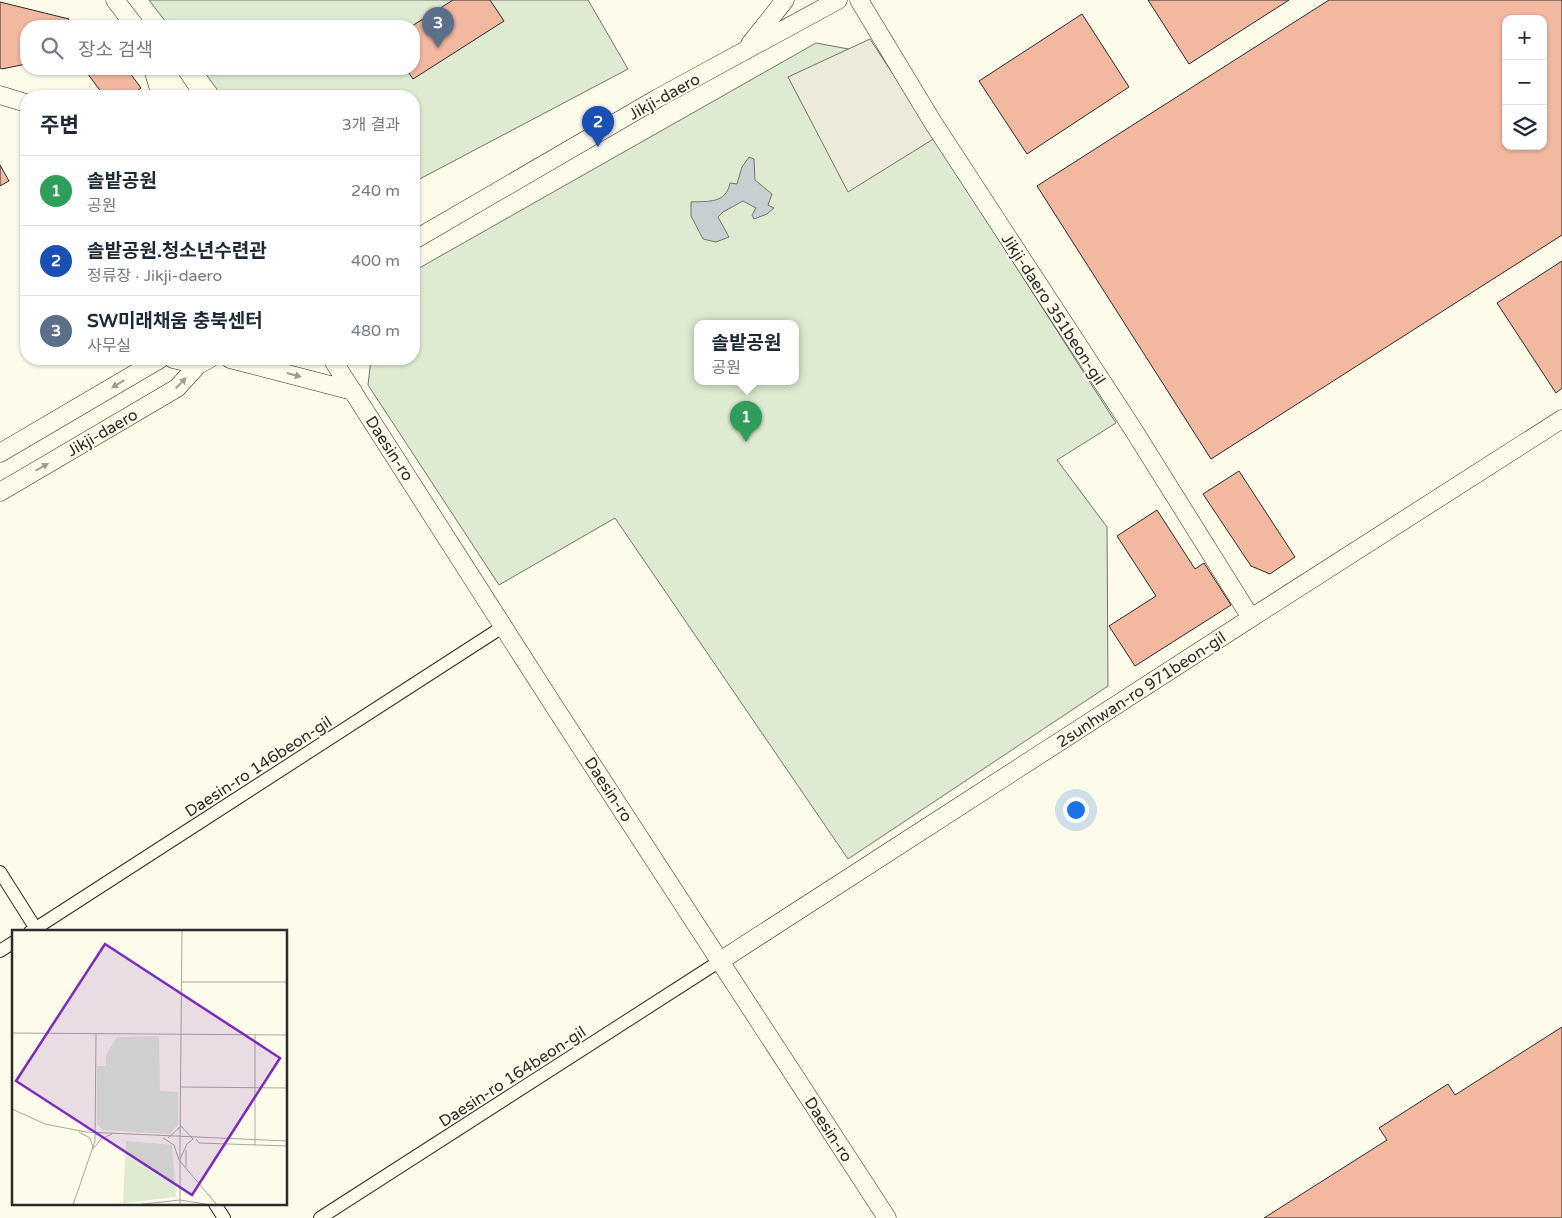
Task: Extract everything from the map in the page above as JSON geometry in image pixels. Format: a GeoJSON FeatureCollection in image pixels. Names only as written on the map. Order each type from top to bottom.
{"type":"FeatureCollection","features":[{"type":"Feature","properties":{"kind":"street"},"geometry":{"type":"LineString","coordinates":[[115,0],[130,20]]}},
{"type":"Feature","properties":{"kind":"street"},"geometry":{"type":"LineString","coordinates":[[744,52],[785,0]]}},
{"type":"Feature","properties":{"kind":"street","name":"Jikji-daero"},"geometry":{"type":"LineString","coordinates":[[420,235],[658,98],[838,0]]}},
{"type":"Feature","properties":{"kind":"street","name":"Jikji-daero 351beon-gil"},"geometry":{"type":"LineString","coordinates":[[859,0],[932,121],[1131,426],[1251,618]]}},
{"type":"Feature","properties":{"kind":"street"},"geometry":{"type":"LineString","coordinates":[[154,75],[159,90]]}},
{"type":"Feature","properties":{"kind":"street"},"geometry":{"type":"LineString","coordinates":[[168,75],[178,90]]}},
{"type":"Feature","properties":{"kind":"street"},"geometry":{"type":"LineString","coordinates":[[0,95],[20,100]]}},
{"type":"Feature","properties":{"kind":"street","name":"Jikji-daero"},"geometry":{"type":"LineString","coordinates":[[0,453],[150,365]]}},
{"type":"Feature","properties":{"kind":"street","name":"Jikji-daero"},"geometry":{"type":"LineString","coordinates":[[0,492],[177,388],[200,365]]}},
{"type":"Feature","properties":{"kind":"street"},"geometry":{"type":"LineString","coordinates":[[258,365],[348,384],[349,365]]}},
{"type":"Feature","properties":{"kind":"street","name":"Daesin-ro"},"geometry":{"type":"LineString","coordinates":[[336,365],[887,1218]]}},
{"type":"Feature","properties":{"kind":"street","name":"2sunhwan-ro 971beon-gil"},"geometry":{"type":"LineString","coordinates":[[720,961],[1562,419]]}},
{"type":"Feature","properties":{"kind":"street","name":"Daesin-ro 146beon-gil"},"geometry":{"type":"LineString","coordinates":[[35,930],[504,626]]}},
{"type":"Feature","properties":{"kind":"street"},"geometry":{"type":"LineString","coordinates":[[0,872],[35,930]]}},
{"type":"Feature","properties":{"kind":"street"},"geometry":{"type":"LineString","coordinates":[[0,951],[12,943]]}},
{"type":"Feature","properties":{"kind":"street","name":"Daesin-ro 164beon-gil"},"geometry":{"type":"LineString","coordinates":[[320,1218],[720,961]]}},
{"type":"Feature","properties":{"kind":"street"},"geometry":{"type":"LineString","coordinates":[[217,1206],[224,1218]]}},
{"type":"Feature","properties":{"kind":"green space"},"geometry":{"type":"Polygon","coordinates":[[[149,0],[588,0],[628,69],[420,179],[420,90],[218,90],[206,75],[420,75],[420,20],[164,20],[149,0]]]}},
{"type":"Feature","properties":{"kind":"green space"},"geometry":{"type":"Polygon","coordinates":[[[816,43],[881,55],[1116,423],[1057,460],[1107,527],[1108,686],[848,859],[615,518],[499,585],[368,385],[370,365],[420,365],[420,268],[816,43]]]}},
{"type":"Feature","properties":{"kind":"shaded area"},"geometry":{"type":"Polygon","coordinates":[[[870,39],[935,138],[848,192],[788,77],[870,39]]]}},
{"type":"Feature","properties":{"kind":"shaded area"},"geometry":{"type":"Polygon","coordinates":[[[749,157],[754,159],[755,180],[772,194],[768,205],[774,208],[767,214],[754,219],[752,215],[756,208],[743,201],[723,212],[718,217],[729,237],[716,242],[703,239],[691,216],[691,202],[715,200],[725,195],[730,183],[737,184],[742,167],[749,157]]]}},
{"type":"Feature","properties":{"kind":"building"},"geometry":{"type":"Polygon","coordinates":[[[453,0],[490,0],[504,21],[420,75],[420,21],[453,0]]]}},
{"type":"Feature","properties":{"kind":"building"},"geometry":{"type":"Polygon","coordinates":[[[1148,0],[1289,0],[1189,64],[1148,0]]]}},
{"type":"Feature","properties":{"kind":"building"},"geometry":{"type":"Polygon","coordinates":[[[1329,0],[1562,0],[1562,235],[1211,459],[1037,186],[1329,0]]]}},
{"type":"Feature","properties":{"kind":"building"},"geometry":{"type":"Polygon","coordinates":[[[0,2],[69,19],[20,20],[20,65],[0,68],[0,2]]]}},
{"type":"Feature","properties":{"kind":"building"},"geometry":{"type":"Polygon","coordinates":[[[1082,14],[1129,87],[1027,154],[979,81],[1082,14]]]}},
{"type":"Feature","properties":{"kind":"building"},"geometry":{"type":"Polygon","coordinates":[[[88,75],[131,75],[141,88],[138,90],[100,90],[88,75]]]}},
{"type":"Feature","properties":{"kind":"building"},"geometry":{"type":"Polygon","coordinates":[[[410,75],[419,75],[413,79],[410,75]]]}},
{"type":"Feature","properties":{"kind":"building"},"geometry":{"type":"Polygon","coordinates":[[[0,165],[9,181],[0,186],[0,165]]]}},
{"type":"Feature","properties":{"kind":"building"},"geometry":{"type":"Polygon","coordinates":[[[1562,261],[1562,388],[1556,393],[1497,303],[1562,261]]]}},
{"type":"Feature","properties":{"kind":"building"},"geometry":{"type":"Polygon","coordinates":[[[1239,471],[1295,557],[1270,574],[1251,566],[1203,494],[1239,471]]]}},
{"type":"Feature","properties":{"kind":"building"},"geometry":{"type":"Polygon","coordinates":[[[1157,510],[1195,569],[1204,563],[1231,605],[1135,666],[1109,626],[1156,596],[1117,536],[1157,510]]]}},
{"type":"Feature","properties":{"kind":"building"},"geometry":{"type":"Polygon","coordinates":[[[1562,1027],[1562,1218],[1264,1218],[1387,1140],[1379,1128],[1448,1084],[1455,1095],[1562,1027]]]}},
{"type":"Feature","properties":{"kind":"place","name":"SW미래채움 충북센터"},"geometry":{"type":"Point","coordinates":[438,48]}},
{"type":"Feature","properties":{"kind":"place","name":"솔밭공원.청소년수련관"},"geometry":{"type":"Point","coordinates":[598,147]}},
{"type":"Feature","properties":{"kind":"place","name":"솔밭공원"},"geometry":{"type":"Point","coordinates":[746,442]}}]}
